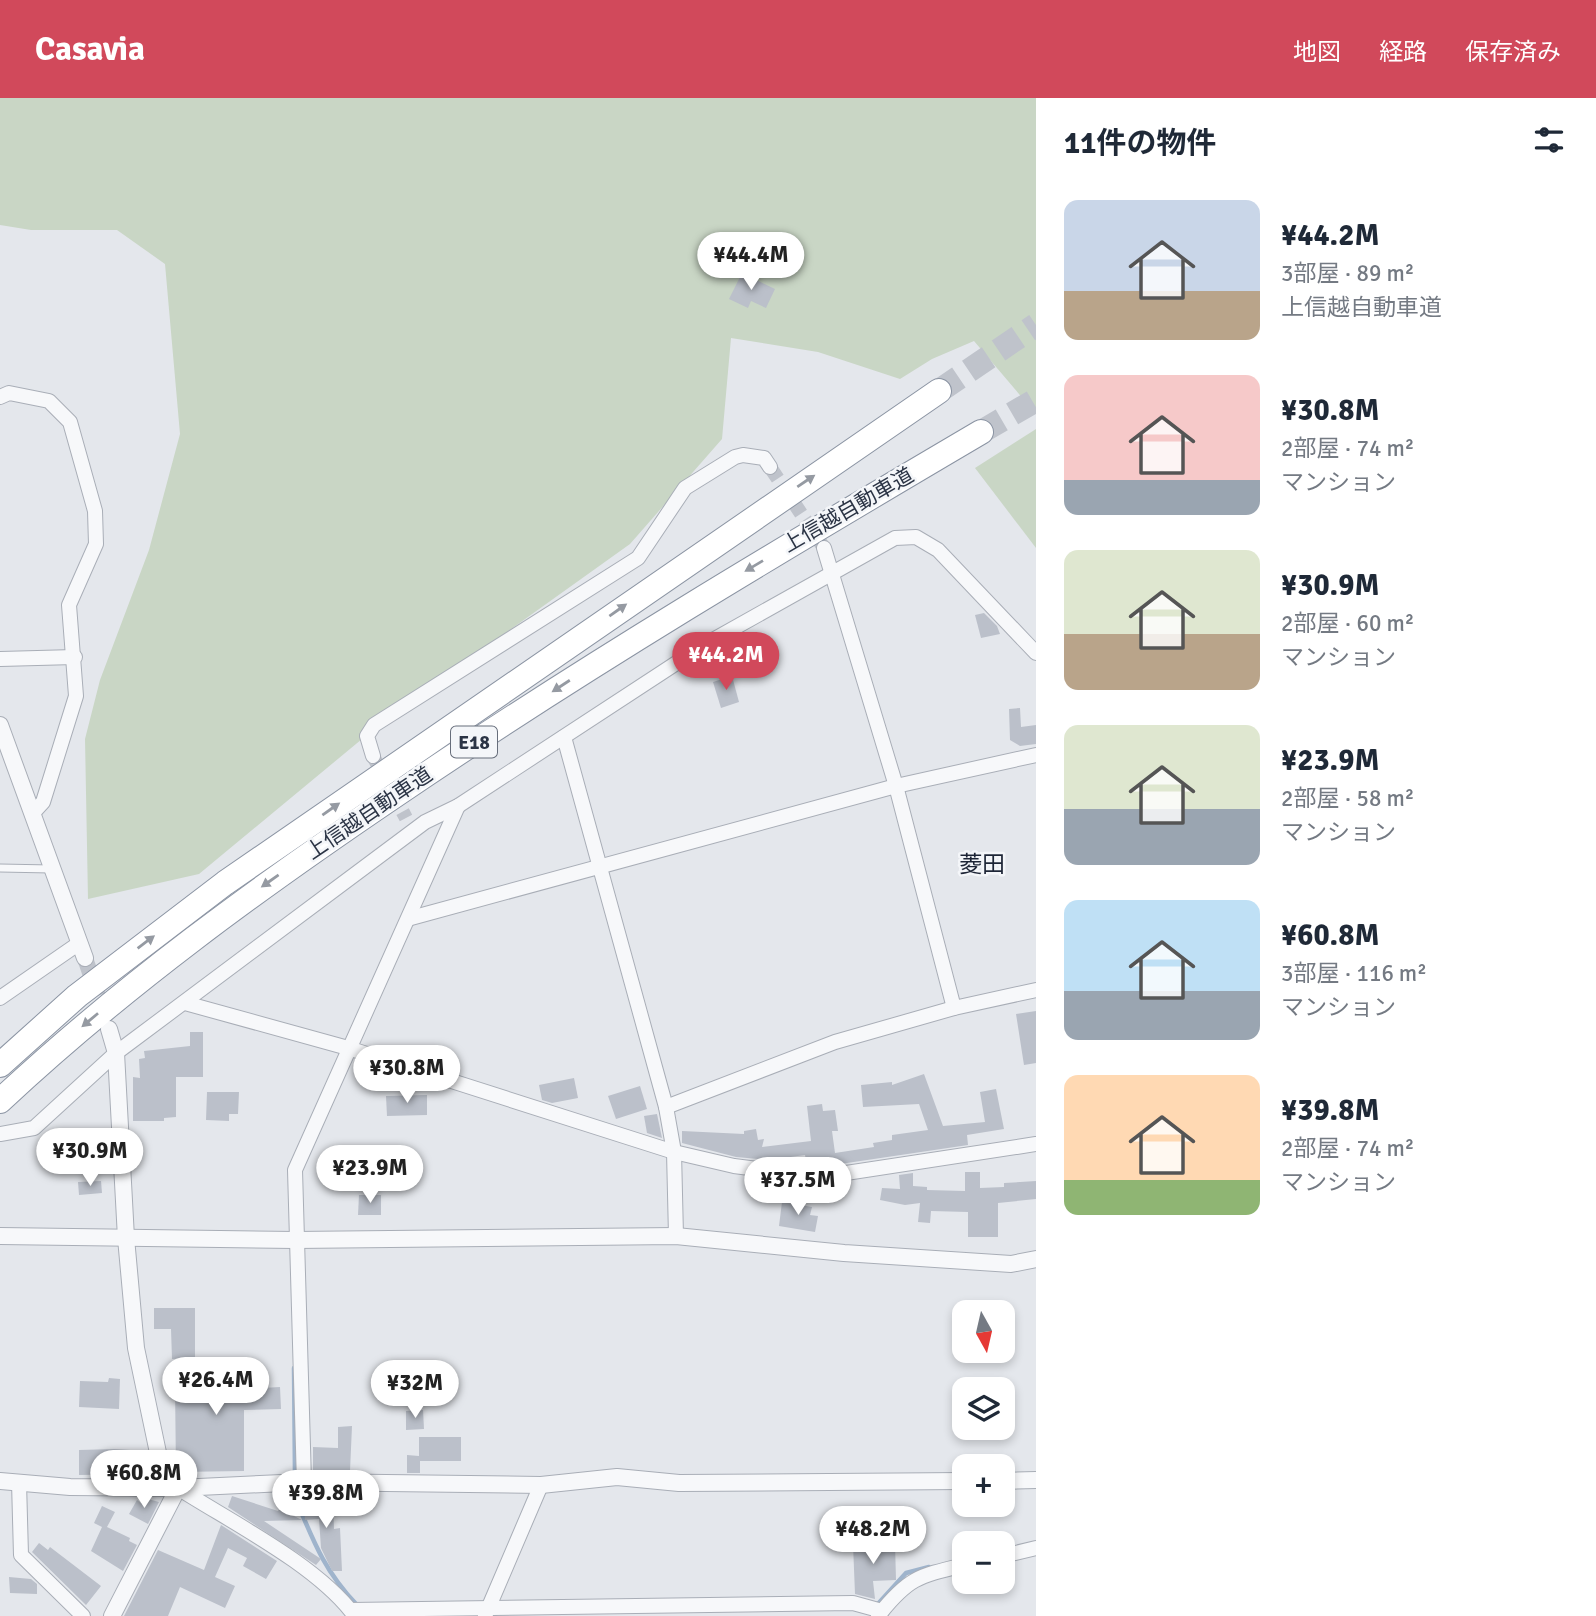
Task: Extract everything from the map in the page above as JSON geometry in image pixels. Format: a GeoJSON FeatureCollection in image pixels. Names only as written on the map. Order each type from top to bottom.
{"type":"FeatureCollection","features":[{"type":"Feature","properties":{"kind":"highway","name":"上信越自動車道"},"geometry":{"type":"LineString","coordinates":[[0,1065],[77,996],[225,883],[939,391]]}},
{"type":"Feature","properties":{"kind":"highway","name":"上信越自動車道"},"geometry":{"type":"LineString","coordinates":[[0,1101],[92,1018],[153,969],[239,903],[374,809],[607,656],[981,432]]}},
{"type":"Feature","properties":{"kind":"street"},"geometry":{"type":"LineString","coordinates":[[0,397],[9,393],[49,401],[70,422],[95,511],[96,544],[69,605],[76,696],[43,802],[32,814]]}},
{"type":"Feature","properties":{"kind":"street"},"geometry":{"type":"LineString","coordinates":[[373,756],[367,736],[374,725],[638,558],[685,488],[743,455],[764,458],[770,467]]}},
{"type":"Feature","properties":{"kind":"street"},"geometry":{"type":"LineString","coordinates":[[0,1133],[34,1128],[116,1054],[185,1003],[410,824],[458,806],[704,645],[894,538],[908,536],[924,540],[938,550],[991,602],[1036,653]]}},
{"type":"Feature","properties":{"kind":"street"},"geometry":{"type":"LineString","coordinates":[[824,548],[833,570],[896,786],[954,1008]]}},
{"type":"Feature","properties":{"kind":"street"},"geometry":{"type":"LineString","coordinates":[[0,659],[75,657]]}},
{"type":"Feature","properties":{"kind":"street"},"geometry":{"type":"LineString","coordinates":[[0,725],[82,951],[0,998]]}},
{"type":"Feature","properties":{"kind":"street"},"geometry":{"type":"LineString","coordinates":[[564,737],[666,1107],[674,1152],[676,1236]]}},
{"type":"Feature","properties":{"kind":"street"},"geometry":{"type":"LineString","coordinates":[[411,918],[896,786],[1036,755]]}},
{"type":"Feature","properties":{"kind":"street"},"geometry":{"type":"LineString","coordinates":[[304,1482],[295,1170],[348,1048],[411,918],[458,806]]}},
{"type":"Feature","properties":{"kind":"street"},"geometry":{"type":"LineString","coordinates":[[666,1107],[835,1042],[954,1008],[1036,990]]}},
{"type":"Feature","properties":{"kind":"street"},"geometry":{"type":"LineString","coordinates":[[185,1003],[348,1048],[674,1152],[734,1166],[820,1177],[1036,1144]]}},
{"type":"Feature","properties":{"kind":"street"},"geometry":{"type":"LineString","coordinates":[[109,1029],[116,1054],[125,1238],[136,1348],[171,1487],[112,1616]]}},
{"type":"Feature","properties":{"kind":"street"},"geometry":{"type":"LineString","coordinates":[[0,1236],[295,1240],[676,1236],[844,1253],[1012,1265],[1036,1259]]}},
{"type":"Feature","properties":{"kind":"street"},"geometry":{"type":"LineString","coordinates":[[0,1481],[70,1487],[171,1487],[304,1482],[541,1485],[617,1477],[680,1483],[952,1481]]}},
{"type":"Feature","properties":{"kind":"street"},"geometry":{"type":"LineString","coordinates":[[1015,1481],[1036,1480]]}},
{"type":"Feature","properties":{"kind":"street"},"geometry":{"type":"LineString","coordinates":[[19,1482],[21,1555],[83,1616]]}},
{"type":"Feature","properties":{"kind":"street"},"geometry":{"type":"LineString","coordinates":[[487,1612],[541,1485]]}},
{"type":"Feature","properties":{"kind":"street"},"geometry":{"type":"LineString","coordinates":[[171,1487],[258,1540],[272,1545],[323,1582],[353,1613],[853,1603],[880,1614],[899,1589],[922,1575],[952,1568]]}},
{"type":"Feature","properties":{"kind":"street"},"geometry":{"type":"LineString","coordinates":[[1015,1553],[1036,1548]]}},
{"type":"Feature","properties":{"kind":"lane"},"geometry":{"type":"LineString","coordinates":[[0,868],[51,869]]}},
{"type":"Feature","properties":{"kind":"green space"},"geometry":{"type":"Polygon","coordinates":[[[0,98],[1036,98],[1036,414],[974,341],[932,359],[900,379],[818,352],[731,338],[722,439],[630,544],[391,715],[199,874],[88,899],[85,739],[100,680],[149,550],[180,434],[165,264],[117,230],[31,230],[0,225],[0,98]]]}},
{"type":"Feature","properties":{"kind":"green space"},"geometry":{"type":"Polygon","coordinates":[[[1036,429],[1036,548],[975,468],[1036,429]]]}},
{"type":"Feature","properties":{"kind":"building"},"geometry":{"type":"Polygon","coordinates":[[[742,273],[775,289],[766,308],[751,301],[748,308],[729,299],[742,273]]]}},
{"type":"Feature","properties":{"kind":"building"},"geometry":{"type":"Polygon","coordinates":[[[984,613],[997,626],[1000,634],[981,638],[975,615],[984,613]]]}},
{"type":"Feature","properties":{"kind":"building"},"geometry":{"type":"Polygon","coordinates":[[[732,676],[739,702],[721,708],[713,682],[732,676]]]}},
{"type":"Feature","properties":{"kind":"building"},"geometry":{"type":"Polygon","coordinates":[[[1020,708],[1021,727],[1036,725],[1036,744],[1020,746],[1010,740],[1009,709],[1020,708]]]}},
{"type":"Feature","properties":{"kind":"building"},"geometry":{"type":"Polygon","coordinates":[[[1036,1011],[1036,1063],[1024,1065],[1016,1014],[1036,1011]]]}},
{"type":"Feature","properties":{"kind":"building"},"geometry":{"type":"Polygon","coordinates":[[[190,1032],[203,1032],[203,1077],[176,1077],[176,1117],[164,1118],[164,1121],[133,1121],[133,1077],[140,1078],[139,1059],[145,1058],[144,1051],[190,1046],[190,1032]]]}},
{"type":"Feature","properties":{"kind":"building"},"geometry":{"type":"Polygon","coordinates":[[[924,1074],[943,1126],[985,1122],[980,1092],[996,1089],[1004,1129],[967,1135],[968,1145],[820,1167],[807,1166],[805,1155],[769,1160],[736,1157],[682,1143],[682,1131],[744,1134],[744,1131],[756,1129],[758,1140],[764,1139],[762,1147],[811,1141],[807,1106],[822,1104],[823,1111],[835,1110],[838,1131],[832,1131],[835,1153],[874,1147],[873,1143],[892,1140],[892,1135],[928,1130],[919,1104],[863,1107],[861,1085],[892,1082],[892,1085],[924,1074]]]}},
{"type":"Feature","properties":{"kind":"building"},"geometry":{"type":"Polygon","coordinates":[[[574,1078],[578,1098],[552,1103],[542,1100],[539,1085],[574,1078]]]}},
{"type":"Feature","properties":{"kind":"building"},"geometry":{"type":"Polygon","coordinates":[[[640,1086],[647,1109],[616,1119],[608,1096],[640,1086]]]}},
{"type":"Feature","properties":{"kind":"building"},"geometry":{"type":"Polygon","coordinates":[[[207,1092],[239,1092],[238,1114],[229,1114],[229,1121],[206,1120],[207,1092]]]}},
{"type":"Feature","properties":{"kind":"building"},"geometry":{"type":"Polygon","coordinates":[[[427,1095],[427,1115],[387,1116],[386,1096],[427,1095]]]}},
{"type":"Feature","properties":{"kind":"building"},"geometry":{"type":"Polygon","coordinates":[[[657,1114],[662,1138],[647,1133],[644,1116],[657,1114]]]}},
{"type":"Feature","properties":{"kind":"building"},"geometry":{"type":"Polygon","coordinates":[[[101,1129],[103,1151],[88,1153],[87,1148],[79,1149],[77,1131],[101,1129]]]}},
{"type":"Feature","properties":{"kind":"building"},"geometry":{"type":"Polygon","coordinates":[[[965,1172],[980,1172],[980,1188],[1036,1181],[1036,1199],[998,1203],[998,1237],[968,1237],[968,1212],[931,1211],[930,1223],[918,1222],[920,1203],[905,1205],[880,1200],[882,1188],[900,1189],[899,1175],[913,1173],[913,1186],[927,1187],[927,1190],[965,1191],[965,1172]]]}},
{"type":"Feature","properties":{"kind":"building"},"geometry":{"type":"Polygon","coordinates":[[[101,1181],[102,1193],[79,1195],[78,1182],[101,1181]]]}},
{"type":"Feature","properties":{"kind":"building"},"geometry":{"type":"Polygon","coordinates":[[[359,1195],[381,1195],[381,1215],[358,1215],[359,1195]]]}},
{"type":"Feature","properties":{"kind":"building"},"geometry":{"type":"Polygon","coordinates":[[[782,1202],[812,1207],[810,1215],[818,1216],[815,1232],[779,1226],[782,1202]]]}},
{"type":"Feature","properties":{"kind":"building"},"geometry":{"type":"Polygon","coordinates":[[[154,1308],[195,1308],[195,1358],[172,1359],[171,1329],[154,1329],[154,1308]]]}},
{"type":"Feature","properties":{"kind":"building"},"geometry":{"type":"Polygon","coordinates":[[[245,1363],[245,1389],[280,1387],[281,1409],[244,1410],[244,1471],[176,1472],[175,1386],[191,1386],[191,1364],[245,1363]]]}},
{"type":"Feature","properties":{"kind":"building"},"geometry":{"type":"Polygon","coordinates":[[[109,1378],[120,1379],[119,1409],[79,1407],[80,1381],[108,1382],[109,1378]]]}},
{"type":"Feature","properties":{"kind":"building"},"geometry":{"type":"Polygon","coordinates":[[[423,1410],[424,1429],[406,1430],[406,1411],[423,1410]]]}},
{"type":"Feature","properties":{"kind":"building"},"geometry":{"type":"Polygon","coordinates":[[[352,1426],[350,1471],[313,1472],[313,1447],[338,1448],[338,1427],[352,1426]]]}},
{"type":"Feature","properties":{"kind":"building"},"geometry":{"type":"Polygon","coordinates":[[[419,1437],[461,1437],[461,1461],[420,1461],[420,1473],[407,1473],[407,1455],[419,1456],[419,1437]]]}},
{"type":"Feature","properties":{"kind":"building"},"geometry":{"type":"Polygon","coordinates":[[[79,1450],[147,1451],[147,1474],[79,1475],[79,1450]]]}},
{"type":"Feature","properties":{"kind":"building"},"geometry":{"type":"Polygon","coordinates":[[[232,1496],[278,1511],[282,1505],[293,1512],[292,1515],[302,1520],[264,1521],[321,1559],[316,1565],[228,1507],[232,1496]]]}},
{"type":"Feature","properties":{"kind":"building"},"geometry":{"type":"Polygon","coordinates":[[[144,1498],[159,1502],[148,1524],[129,1514],[137,1500],[141,1503],[144,1498]]]}},
{"type":"Feature","properties":{"kind":"building"},"geometry":{"type":"Polygon","coordinates":[[[333,1499],[334,1529],[340,1528],[342,1571],[332,1571],[321,1548],[319,1519],[305,1520],[304,1500],[333,1499]]]}},
{"type":"Feature","properties":{"kind":"building"},"geometry":{"type":"Polygon","coordinates":[[[102,1506],[115,1512],[107,1527],[130,1538],[129,1541],[137,1545],[123,1571],[91,1551],[102,1527],[94,1523],[102,1506]]]}},
{"type":"Feature","properties":{"kind":"building"},"geometry":{"type":"Polygon","coordinates":[[[221,1525],[277,1561],[266,1579],[243,1566],[247,1558],[228,1548],[215,1577],[235,1586],[225,1608],[180,1587],[168,1616],[124,1616],[158,1550],[204,1570],[221,1525]]]}},
{"type":"Feature","properties":{"kind":"building"},"geometry":{"type":"Polygon","coordinates":[[[39,1543],[48,1550],[50,1547],[101,1586],[86,1605],[32,1552],[39,1543]]]}},
{"type":"Feature","properties":{"kind":"building"},"geometry":{"type":"Polygon","coordinates":[[[895,1543],[896,1580],[873,1581],[875,1599],[855,1594],[853,1544],[895,1543]]]}},
{"type":"Feature","properties":{"kind":"building"},"geometry":{"type":"Polygon","coordinates":[[[9,1577],[31,1579],[37,1584],[37,1594],[10,1593],[9,1577]]]}},
{"type":"Feature","properties":{"kind":"waterway"},"geometry":{"type":"LineString","coordinates":[[294,1368],[295,1477]]}},
{"type":"Feature","properties":{"kind":"waterway"},"geometry":{"type":"LineString","coordinates":[[296,1492],[297,1502],[322,1557],[357,1605]]}},
{"type":"Feature","properties":{"kind":"waterway"},"geometry":{"type":"LineString","coordinates":[[876,1606],[906,1573],[929,1567]]}},
{"type":"Feature","properties":{"kind":"tunnel"},"geometry":{"type":"LineString","coordinates":[[939,391],[1036,325]]}},
{"type":"Feature","properties":{"kind":"tunnel"},"geometry":{"type":"LineString","coordinates":[[981,432],[1036,400]]}},
{"type":"Feature","properties":{"kind":"tunnel"},"geometry":{"type":"LineString","coordinates":[[770,467],[824,548]]}},
{"type":"Feature","properties":{"kind":"tunnel"},"geometry":{"type":"LineString","coordinates":[[373,756],[406,818]]}},
{"type":"Feature","properties":{"kind":"tunnel"},"geometry":{"type":"LineString","coordinates":[[85,958],[105,1017]]}},
{"type":"Feature","properties":{"kind":"district","name":"菱田"},"geometry":{"type":"Point","coordinates":[982,864]}}]}
